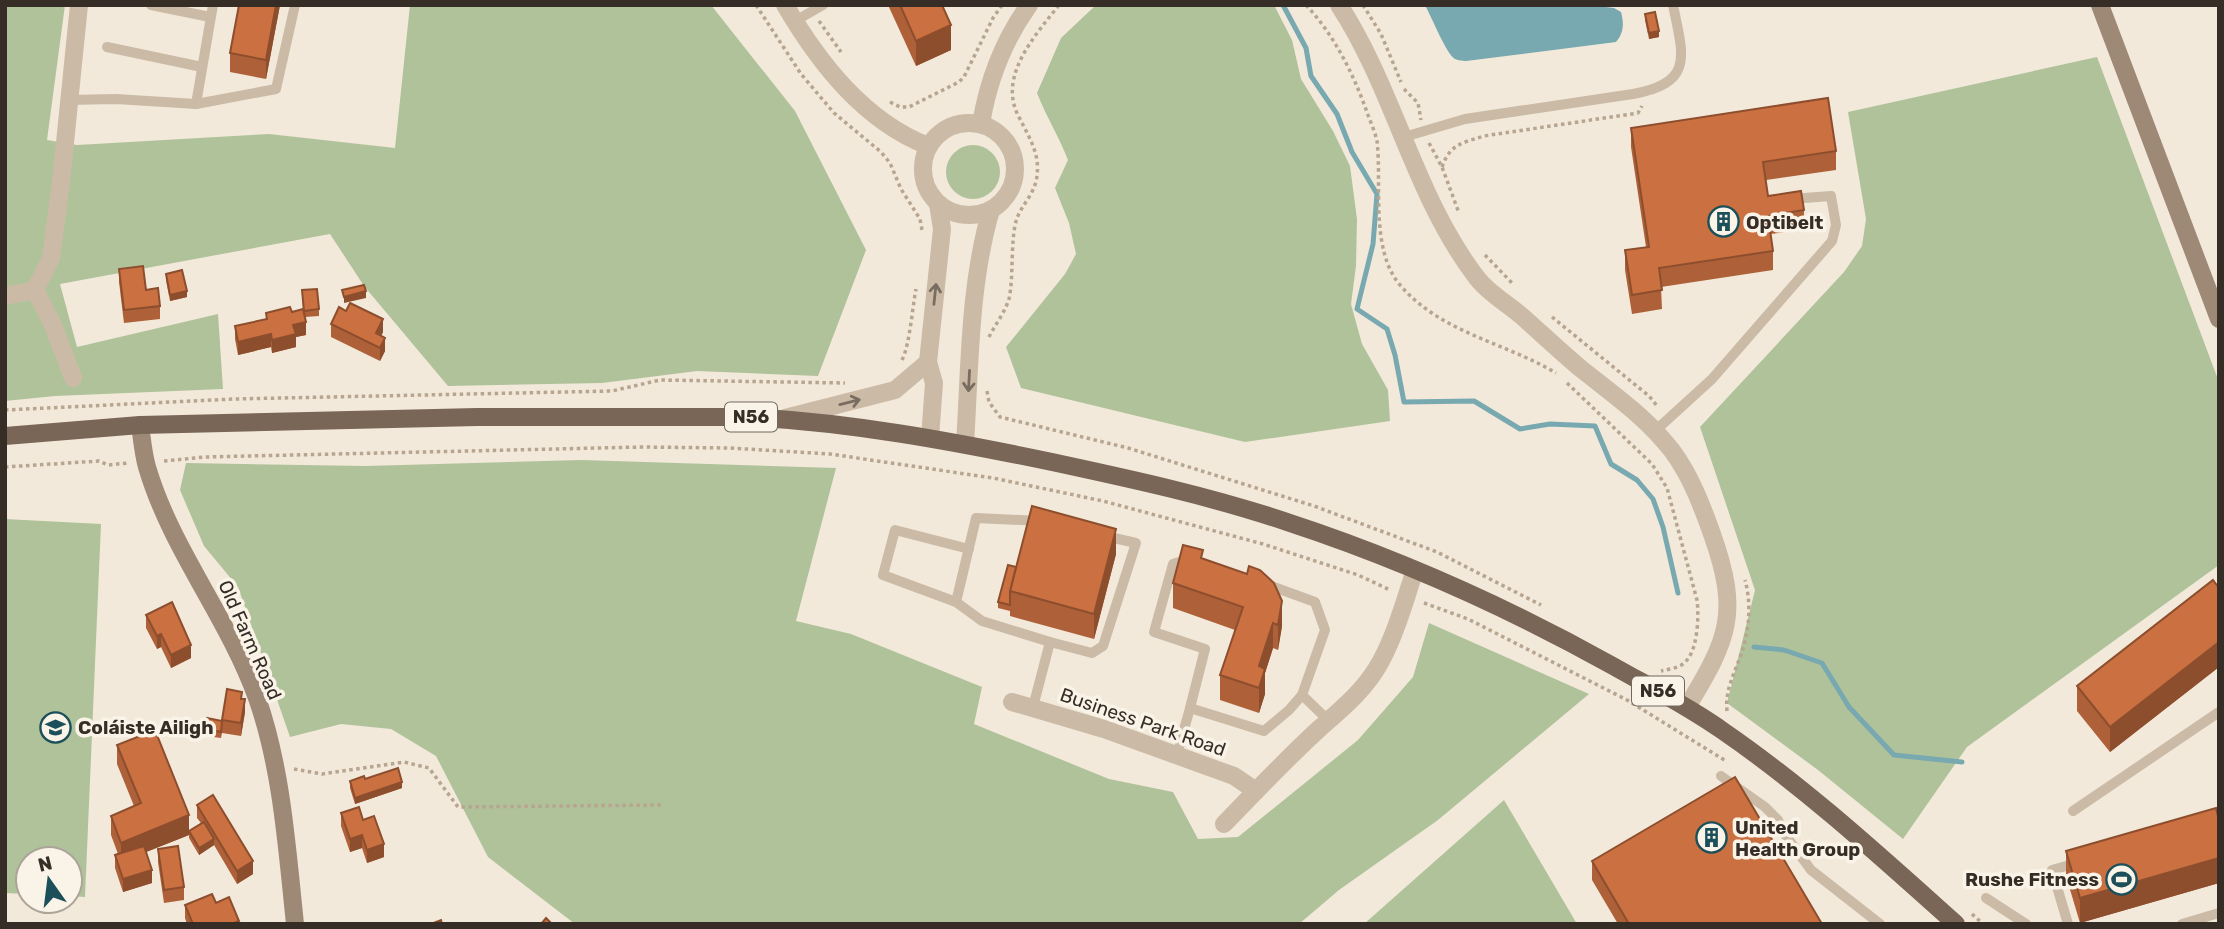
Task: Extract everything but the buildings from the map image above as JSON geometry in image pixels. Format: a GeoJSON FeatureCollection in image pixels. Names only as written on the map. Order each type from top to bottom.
{"type":"FeatureCollection","features":[{"type":"Feature","properties":{"kind":"main road","name":"N56"},"geometry":{"type":"LineString","coordinates":[[5,436],[140,425],[477,417],[784,419],[965,444],[1151,484],[1286,521],[1415,570],[1560,637],[1687,707],[1724,731],[1829,812],[1956,924]]}},
{"type":"Feature","properties":{"kind":"street"},"geometry":{"type":"LineString","coordinates":[[35,290],[51,258],[68,100],[76,52],[79,5]]}},
{"type":"Feature","properties":{"kind":"street"},"geometry":{"type":"LineString","coordinates":[[785,5],[814,50],[852,96],[913,141],[928,146]]}},
{"type":"Feature","properties":{"kind":"street"},"geometry":{"type":"LineString","coordinates":[[981,124],[984,105],[999,59],[1030,5]]}},
{"type":"Feature","properties":{"kind":"street"},"geometry":{"type":"LineString","coordinates":[[1339,5],[1360,39],[1422,183],[1450,239],[1479,281],[1627,405],[1665,442],[1692,484],[1723,566],[1727,587],[1727,624],[1716,659],[1687,707]]}},
{"type":"Feature","properties":{"kind":"street"},"geometry":{"type":"LineString","coordinates":[[2100,5],[2219,319]]}},
{"type":"Feature","properties":{"kind":"street"},"geometry":{"type":"LineString","coordinates":[[971,122],[999,133],[1006,140],[1014,159],[1016,169],[1011,188],[991,210],[978,215],[950,212],[938,204],[928,192],[923,177],[923,161],[928,146],[950,126],[971,122]]}},
{"type":"Feature","properties":{"kind":"street"},"geometry":{"type":"LineString","coordinates":[[930,438],[934,383],[928,362],[942,229],[938,204]]}},
{"type":"Feature","properties":{"kind":"street"},"geometry":{"type":"LineString","coordinates":[[965,444],[972,316],[981,244],[991,210]]}},
{"type":"Feature","properties":{"kind":"street"},"geometry":{"type":"LineString","coordinates":[[5,296],[35,290]]}},
{"type":"Feature","properties":{"kind":"street"},"geometry":{"type":"LineString","coordinates":[[35,290],[53,325],[73,378]]}},
{"type":"Feature","properties":{"kind":"street"},"geometry":{"type":"LineString","coordinates":[[784,419],[895,390],[928,362]]}},
{"type":"Feature","properties":{"kind":"street","name":"Old Farm Road"},"geometry":{"type":"LineString","coordinates":[[140,425],[146,462],[170,524],[228,631],[257,698],[275,765],[295,924]]}},
{"type":"Feature","properties":{"kind":"street"},"geometry":{"type":"LineString","coordinates":[[1224,824],[1345,708],[1381,661],[1415,570]]}},
{"type":"Feature","properties":{"kind":"street","name":"Business Park Road"},"geometry":{"type":"LineString","coordinates":[[1012,702],[1177,755],[1234,776],[1256,791]]}},
{"type":"Feature","properties":{"kind":"lane"},"geometry":{"type":"LineString","coordinates":[[151,5],[210,17]]}},
{"type":"Feature","properties":{"kind":"lane"},"geometry":{"type":"LineString","coordinates":[[196,104],[213,5]]}},
{"type":"Feature","properties":{"kind":"lane"},"geometry":{"type":"LineString","coordinates":[[68,100],[116,99],[196,104],[276,89],[295,5]]}},
{"type":"Feature","properties":{"kind":"lane"},"geometry":{"type":"LineString","coordinates":[[795,22],[823,5]]}},
{"type":"Feature","properties":{"kind":"lane"},"geometry":{"type":"LineString","coordinates":[[1404,137],[1465,119],[1649,91],[1667,83],[1682,59],[1673,5]]}},
{"type":"Feature","properties":{"kind":"lane"},"geometry":{"type":"LineString","coordinates":[[107,47],[202,67]]}},
{"type":"Feature","properties":{"kind":"lane"},"geometry":{"type":"LineString","coordinates":[[1654,431],[1712,379],[1832,241],[1836,225],[1832,196],[1774,201]]}},
{"type":"Feature","properties":{"kind":"lane"},"geometry":{"type":"LineString","coordinates":[[956,602],[976,518],[1038,520],[1050,523]]}},
{"type":"Feature","properties":{"kind":"lane"},"geometry":{"type":"LineString","coordinates":[[969,549],[895,530],[883,575],[956,602],[982,621],[1092,653],[1103,646],[1136,543],[1099,535]]}},
{"type":"Feature","properties":{"kind":"lane"},"geometry":{"type":"LineString","coordinates":[[1177,755],[1205,649],[1154,632],[1173,564],[1192,558],[1205,562]]}},
{"type":"Feature","properties":{"kind":"lane"},"geometry":{"type":"LineString","coordinates":[[1189,708],[1264,731],[1289,710],[1301,695],[1325,630],[1315,601],[1254,580]]}},
{"type":"Feature","properties":{"kind":"lane"},"geometry":{"type":"LineString","coordinates":[[1032,707],[1050,642]]}},
{"type":"Feature","properties":{"kind":"lane"},"geometry":{"type":"LineString","coordinates":[[1301,695],[1329,721]]}},
{"type":"Feature","properties":{"kind":"lane"},"geometry":{"type":"LineString","coordinates":[[2073,811],[2219,712]]}},
{"type":"Feature","properties":{"kind":"lane"},"geometry":{"type":"LineString","coordinates":[[1721,776],[1765,807],[1778,820],[1786,836],[1811,870],[1880,924]]}},
{"type":"Feature","properties":{"kind":"lane"},"geometry":{"type":"LineString","coordinates":[[2068,924],[2052,870],[2091,859]]}},
{"type":"Feature","properties":{"kind":"lane"},"geometry":{"type":"LineString","coordinates":[[1986,898],[2026,924]]}},
{"type":"Feature","properties":{"kind":"lane"},"geometry":{"type":"LineString","coordinates":[[2182,924],[2219,913]]}},
{"type":"Feature","properties":{"kind":"path"},"geometry":{"type":"LineString","coordinates":[[756,5],[801,75],[834,113],[881,152],[890,163],[901,189],[920,219],[924,241]]}},
{"type":"Feature","properties":{"kind":"path"},"geometry":{"type":"LineString","coordinates":[[884,99],[900,107],[909,107],[959,82],[1002,5]]}},
{"type":"Feature","properties":{"kind":"path"},"geometry":{"type":"LineString","coordinates":[[989,347],[989,337],[1008,300],[1017,219],[1032,194],[1038,175],[1031,138],[1011,98],[1013,78],[1032,40],[1059,5]]}},
{"type":"Feature","properties":{"kind":"path"},"geometry":{"type":"LineString","coordinates":[[1306,5],[1321,21],[1346,61],[1377,139],[1381,233],[1389,270],[1400,285],[1444,322],[1538,362],[1558,374],[1652,464],[1667,488],[1694,588],[1699,618],[1688,660],[1677,668],[1660,671]]}},
{"type":"Feature","properties":{"kind":"path"},"geometry":{"type":"LineString","coordinates":[[812,11],[844,56]]}},
{"type":"Feature","properties":{"kind":"path"},"geometry":{"type":"LineString","coordinates":[[1442,167],[1448,152],[1484,136],[1638,113],[1649,91]]}},
{"type":"Feature","properties":{"kind":"path"},"geometry":{"type":"LineString","coordinates":[[896,371],[908,349],[907,338],[918,277]]}},
{"type":"Feature","properties":{"kind":"path"},"geometry":{"type":"LineString","coordinates":[[73,378],[78,430]]}},
{"type":"Feature","properties":{"kind":"path"},"geometry":{"type":"LineString","coordinates":[[5,410],[234,399],[612,391],[660,380],[858,383]]}},
{"type":"Feature","properties":{"kind":"path"},"geometry":{"type":"LineString","coordinates":[[5,467],[99,461],[108,465],[205,457],[642,447],[730,448],[830,454],[993,478],[1104,501],[1263,544],[1358,575],[1374,584],[1468,619],[1627,700],[1735,766]]}},
{"type":"Feature","properties":{"kind":"path"},"geometry":{"type":"LineString","coordinates":[[275,765],[322,774],[404,762],[429,768],[458,807],[662,804]]}},
{"type":"Feature","properties":{"kind":"path"},"geometry":{"type":"LineString","coordinates":[[5,924],[12,924]]}},
{"type":"Feature","properties":{"kind":"green space"},"geometry":{"type":"Polygon","coordinates":[[[5,5],[65,5],[47,140],[77,145],[269,134],[395,148],[410,5],[711,5],[795,111],[866,250],[818,376],[697,371],[602,383],[448,386],[364,286],[330,234],[60,284],[77,347],[218,314],[223,389],[55,396],[5,401],[5,5]]]}},
{"type":"Feature","properties":{"kind":"green space"},"geometry":{"type":"Polygon","coordinates":[[[1096,5],[1274,5],[1292,40],[1301,79],[1333,131],[1350,166],[1357,219],[1356,266],[1351,304],[1362,344],[1388,390],[1390,421],[1245,442],[1021,388],[1006,347],[1065,274],[1076,254],[1069,223],[1055,188],[1068,160],[1037,93],[1061,38],[1096,5]]]}},
{"type":"Feature","properties":{"kind":"green space"},"geometry":{"type":"Polygon","coordinates":[[[2097,57],[2219,382],[2219,565],[1967,747],[1903,839],[1818,770],[1727,703],[1755,590],[1700,427],[1844,272],[1862,246],[1866,219],[1848,112],[2097,57]]]}},
{"type":"Feature","properties":{"kind":"green space"},"geometry":{"type":"Polygon","coordinates":[[[973,145],[992,153],[1000,172],[992,191],[973,199],[954,191],[946,172],[954,153],[973,145]]]}},
{"type":"Feature","properties":{"kind":"green space"},"geometry":{"type":"Polygon","coordinates":[[[581,460],[836,468],[796,621],[851,634],[982,687],[974,724],[1109,779],[1173,792],[1198,839],[1238,837],[1358,740],[1413,677],[1429,623],[1589,694],[1438,820],[1339,890],[1299,924],[575,924],[488,857],[436,756],[391,729],[341,724],[290,737],[238,587],[204,546],[180,490],[186,463],[365,466],[581,460]]]}},
{"type":"Feature","properties":{"kind":"green space","name":"Coláiste Ailigh"},"geometry":{"type":"Polygon","coordinates":[[[5,519],[101,524],[85,897],[84,845],[14,845],[14,893],[5,893],[5,519]]]}},
{"type":"Feature","properties":{"kind":"green space"},"geometry":{"type":"Polygon","coordinates":[[[1504,800],[1577,924],[1364,924],[1504,800]]]}},
{"type":"Feature","properties":{"kind":"water"},"geometry":{"type":"Polygon","coordinates":[[[1425,5],[1590,5],[1614,8],[1621,12],[1623,28],[1616,42],[1463,61],[1452,56],[1425,5]]]}},
{"type":"Feature","properties":{"kind":"waterway"},"geometry":{"type":"LineString","coordinates":[[1283,5],[1306,48],[1311,76],[1337,114],[1352,152],[1377,194],[1373,244],[1357,309],[1387,329],[1404,402],[1474,401],[1520,429],[1550,424],[1595,426],[1611,464],[1637,480],[1653,499],[1663,527],[1678,593]]}},
{"type":"Feature","properties":{"kind":"waterway"},"geometry":{"type":"LineString","coordinates":[[1754,647],[1784,650],[1822,663],[1849,707],[1894,755],[1962,762]]}},
{"type":"Feature","properties":{"kind":"place","name":"Optibelt"},"geometry":{"type":"Point","coordinates":[1723,222]}},
{"type":"Feature","properties":{"kind":"place","name":"Coláiste Ailigh"},"geometry":{"type":"Point","coordinates":[55,727]}},
{"type":"Feature","properties":{"kind":"place","name":"United Health Group"},"geometry":{"type":"Point","coordinates":[1712,838]}},
{"type":"Feature","properties":{"kind":"place","name":"Rushe Fitness"},"geometry":{"type":"Point","coordinates":[2122,879]}}]}
